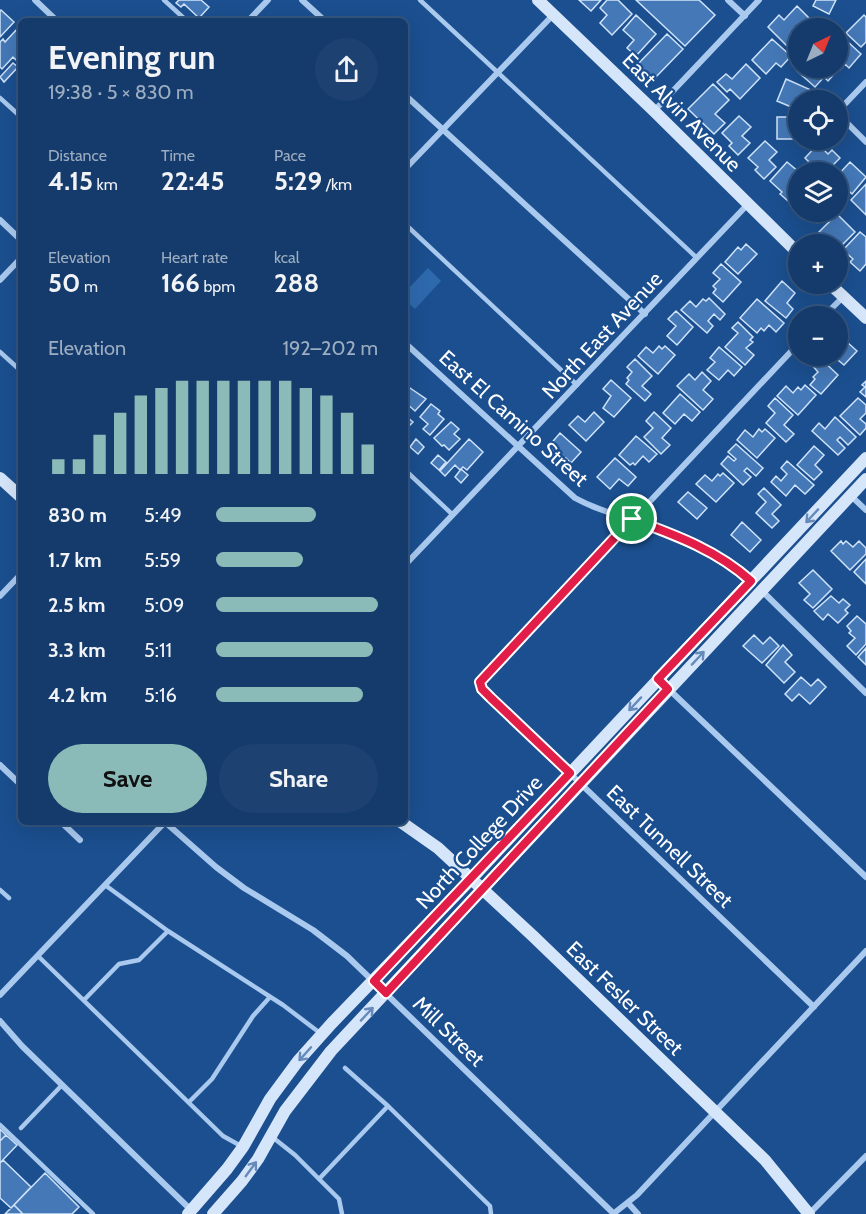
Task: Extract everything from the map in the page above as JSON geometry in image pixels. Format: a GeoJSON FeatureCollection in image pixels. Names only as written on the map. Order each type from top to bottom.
{"type":"FeatureCollection","features":[{"type":"Feature","properties":{"kind":"street"},"geometry":{"type":"LineString","coordinates":[[35,0],[54,18]]}},
{"type":"Feature","properties":{"kind":"street"},"geometry":{"type":"LineString","coordinates":[[251,18],[268,0]]}},
{"type":"Feature","properties":{"kind":"street"},"geometry":{"type":"LineString","coordinates":[[302,0],[322,18]]}},
{"type":"Feature","properties":{"kind":"street","name":"East Alvin Avenue"},"geometry":{"type":"LineString","coordinates":[[538,0],[788,243]]}},
{"type":"Feature","properties":{"kind":"street"},"geometry":{"type":"LineString","coordinates":[[728,0],[745,16]]}},
{"type":"Feature","properties":{"kind":"street"},"geometry":{"type":"LineString","coordinates":[[654,111],[759,0]]}},
{"type":"Feature","properties":{"kind":"street"},"geometry":{"type":"LineString","coordinates":[[408,166],[554,15]]}},
{"type":"Feature","properties":{"kind":"street"},"geometry":{"type":"LineString","coordinates":[[866,82],[840,112],[842,118],[866,142]]}},
{"type":"Feature","properties":{"kind":"street"},"geometry":{"type":"LineString","coordinates":[[408,98],[645,314]]}},
{"type":"Feature","properties":{"kind":"street","name":"North East Avenue"},"geometry":{"type":"LineString","coordinates":[[408,562],[747,204]]}},
{"type":"Feature","properties":{"kind":"street"},"geometry":{"type":"LineString","coordinates":[[0,220],[18,237]]}},
{"type":"Feature","properties":{"kind":"street"},"geometry":{"type":"LineString","coordinates":[[0,280],[18,261]]}},
{"type":"Feature","properties":{"kind":"street"},"geometry":{"type":"LineString","coordinates":[[834,306],[843,296],[866,318]]}},
{"type":"Feature","properties":{"kind":"street","name":"East El Camino Street"},"geometry":{"type":"LineString","coordinates":[[408,346],[575,498],[592,507],[632,519],[689,541],[725,560],[761,590],[866,693]]}},
{"type":"Feature","properties":{"kind":"street"},"geometry":{"type":"LineString","coordinates":[[632,519],[788,355]]}},
{"type":"Feature","properties":{"kind":"street","name":"North College Drive"},"geometry":{"type":"LineString","coordinates":[[192,1213],[243,1147],[270,1099],[322,1035],[866,458]]}},
{"type":"Feature","properties":{"kind":"street"},"geometry":{"type":"LineString","coordinates":[[0,478],[18,495]]}},
{"type":"Feature","properties":{"kind":"street","name":"North College Drive"},"geometry":{"type":"LineString","coordinates":[[213,1214],[242,1181],[300,1090],[332,1052],[866,479]]}},
{"type":"Feature","properties":{"kind":"street"},"geometry":{"type":"LineString","coordinates":[[840,486],[866,510]]}},
{"type":"Feature","properties":{"kind":"street","name":"East Tunnell Street"},"geometry":{"type":"LineString","coordinates":[[632,519],[480,682],[482,689],[813,1007]]}},
{"type":"Feature","properties":{"kind":"street"},"geometry":{"type":"LineString","coordinates":[[0,596],[18,577]]}},
{"type":"Feature","properties":{"kind":"street"},"geometry":{"type":"LineString","coordinates":[[658,679],[866,877]]}},
{"type":"Feature","properties":{"kind":"street"},"geometry":{"type":"LineString","coordinates":[[0,765],[18,782]]}},
{"type":"Feature","properties":{"kind":"street"},"geometry":{"type":"LineString","coordinates":[[64,825],[80,840]]}},
{"type":"Feature","properties":{"kind":"street"},"geometry":{"type":"LineString","coordinates":[[0,995],[162,825]]}},
{"type":"Feature","properties":{"kind":"street","name":"Mill Street"},"geometry":{"type":"LineString","coordinates":[[169,825],[244,888],[313,930],[347,956],[613,1214]]}},
{"type":"Feature","properties":{"kind":"street","name":"East Fesler Street"},"geometry":{"type":"LineString","coordinates":[[405,825],[438,848],[472,878],[765,1160],[809,1214]]}},
{"type":"Feature","properties":{"kind":"street"},"geometry":{"type":"LineString","coordinates":[[613,1214],[628,1203],[866,951]]}},
{"type":"Feature","properties":{"kind":"street"},"geometry":{"type":"LineString","coordinates":[[0,1021],[22,1046],[192,1213]]}},
{"type":"Feature","properties":{"kind":"street"},"geometry":{"type":"LineString","coordinates":[[809,1214],[866,1156]]}},
{"type":"Feature","properties":{"kind":"street"},"geometry":{"type":"LineString","coordinates":[[628,1203],[638,1214]]}},
{"type":"Feature","properties":{"kind":"lane"},"geometry":{"type":"LineString","coordinates":[[164,0],[184,18]]}},
{"type":"Feature","properties":{"kind":"lane"},"geometry":{"type":"LineString","coordinates":[[420,0],[697,258]]}},
{"type":"Feature","properties":{"kind":"lane"},"geometry":{"type":"LineString","coordinates":[[0,98],[18,114]]}},
{"type":"Feature","properties":{"kind":"lane"},"geometry":{"type":"LineString","coordinates":[[408,227],[577,385]]}},
{"type":"Feature","properties":{"kind":"lane"},"geometry":{"type":"LineString","coordinates":[[0,352],[18,368]]}},
{"type":"Feature","properties":{"kind":"lane"},"geometry":{"type":"LineString","coordinates":[[408,473],[453,515]]}},
{"type":"Feature","properties":{"kind":"lane"},"geometry":{"type":"LineString","coordinates":[[105,885],[168,931],[270,997],[322,1035]]}},
{"type":"Feature","properties":{"kind":"lane"},"geometry":{"type":"LineString","coordinates":[[0,890],[9,898]]}},
{"type":"Feature","properties":{"kind":"lane"},"geometry":{"type":"LineString","coordinates":[[84,1000],[119,964],[140,960],[168,931]]}},
{"type":"Feature","properties":{"kind":"lane"},"geometry":{"type":"LineString","coordinates":[[38,956],[223,1136],[243,1147]]}},
{"type":"Feature","properties":{"kind":"lane"},"geometry":{"type":"LineString","coordinates":[[189,1102],[212,1079],[253,1016],[270,997]]}},
{"type":"Feature","properties":{"kind":"lane"},"geometry":{"type":"LineString","coordinates":[[345,1068],[388,1106],[490,1206],[491,1214]]}},
{"type":"Feature","properties":{"kind":"lane"},"geometry":{"type":"LineString","coordinates":[[21,1128],[62,1085]]}},
{"type":"Feature","properties":{"kind":"lane"},"geometry":{"type":"LineString","coordinates":[[319,1179],[388,1106]]}},
{"type":"Feature","properties":{"kind":"lane"},"geometry":{"type":"LineString","coordinates":[[0,1125],[90,1213]]}},
{"type":"Feature","properties":{"kind":"lane"},"geometry":{"type":"LineString","coordinates":[[271,1136],[295,1155],[339,1199],[342,1214]]}},
{"type":"Feature","properties":{"kind":"shaded area"},"geometry":{"type":"Polygon","coordinates":[[[428,268],[441,281],[415,309],[408,303],[408,289],[428,268]]]}},
{"type":"Feature","properties":{"kind":"building"},"geometry":{"type":"Polygon","coordinates":[[[179,0],[201,0],[209,7],[199,18],[184,4],[181,7],[176,3],[179,0]]]}},
{"type":"Feature","properties":{"kind":"building"},"geometry":{"type":"Polygon","coordinates":[[[579,0],[601,0],[591,11],[579,0]]]}},
{"type":"Feature","properties":{"kind":"building"},"geometry":{"type":"Polygon","coordinates":[[[607,0],[618,0],[632,14],[612,35],[600,23],[607,15],[600,8],[607,0]]]}},
{"type":"Feature","properties":{"kind":"building"},"geometry":{"type":"Polygon","coordinates":[[[636,0],[699,0],[715,15],[685,46],[636,0]]]}},
{"type":"Feature","properties":{"kind":"building"},"geometry":{"type":"Polygon","coordinates":[[[816,0],[836,0],[829,14],[813,6],[816,0]]]}},
{"type":"Feature","properties":{"kind":"building"},"geometry":{"type":"Polygon","coordinates":[[[797,6],[809,18],[788,18],[788,47],[768,27],[779,15],[784,20],[797,6]]]}},
{"type":"Feature","properties":{"kind":"building"},"geometry":{"type":"Polygon","coordinates":[[[0,11],[14,22],[0,37],[0,11]]]}},
{"type":"Feature","properties":{"kind":"building"},"geometry":{"type":"Polygon","coordinates":[[[636,15],[656,34],[636,56],[627,48],[634,40],[623,30],[636,15]]]}},
{"type":"Feature","properties":{"kind":"building"},"geometry":{"type":"Polygon","coordinates":[[[864,15],[866,17],[866,42],[861,47],[848,35],[848,31],[864,15]]]}},
{"type":"Feature","properties":{"kind":"building"},"geometry":{"type":"Polygon","coordinates":[[[18,28],[18,58],[16,60],[13,57],[2,69],[0,67],[0,42],[3,39],[5,42],[18,28]]]}},
{"type":"Feature","properties":{"kind":"building"},"geometry":{"type":"Polygon","coordinates":[[[667,34],[683,49],[653,80],[637,65],[667,34]]]}},
{"type":"Feature","properties":{"kind":"building"},"geometry":{"type":"Polygon","coordinates":[[[772,39],[788,53],[788,59],[781,67],[776,63],[766,74],[752,60],[772,39]]]}},
{"type":"Feature","properties":{"kind":"building"},"geometry":{"type":"Polygon","coordinates":[[[848,42],[861,54],[848,67],[848,42]]]}},
{"type":"Feature","properties":{"kind":"building"},"geometry":{"type":"Polygon","coordinates":[[[13,63],[18,67],[4,82],[0,77],[13,63]]]}},
{"type":"Feature","properties":{"kind":"building"},"geometry":{"type":"Polygon","coordinates":[[[746,64],[760,78],[740,99],[730,89],[727,92],[717,82],[726,74],[732,79],[746,64]]]}},
{"type":"Feature","properties":{"kind":"building"},"geometry":{"type":"Polygon","coordinates":[[[805,78],[823,78],[815,87],[805,78]]]}},
{"type":"Feature","properties":{"kind":"building"},"geometry":{"type":"Polygon","coordinates":[[[786,79],[811,90],[788,90],[788,106],[777,101],[786,79]]]}},
{"type":"Feature","properties":{"kind":"building"},"geometry":{"type":"Polygon","coordinates":[[[713,84],[729,100],[715,114],[725,123],[714,134],[688,109],[713,84]]]}},
{"type":"Feature","properties":{"kind":"building"},"geometry":{"type":"Polygon","coordinates":[[[739,116],[751,127],[742,136],[750,143],[738,155],[729,146],[732,143],[722,133],[739,116]]]}},
{"type":"Feature","properties":{"kind":"building"},"geometry":{"type":"Polygon","coordinates":[[[777,117],[788,117],[788,139],[777,139],[777,117]]]}},
{"type":"Feature","properties":{"kind":"building"},"geometry":{"type":"Polygon","coordinates":[[[765,141],[777,152],[769,160],[776,167],[764,179],[755,170],[758,167],[748,158],[765,141]]]}},
{"type":"Feature","properties":{"kind":"building"},"geometry":{"type":"Polygon","coordinates":[[[812,150],[824,150],[828,154],[832,150],[840,158],[836,162],[809,162],[805,158],[812,150]]]}},
{"type":"Feature","properties":{"kind":"building"},"geometry":{"type":"Polygon","coordinates":[[[850,162],[866,177],[852,194],[848,190],[848,164],[850,162]]]}},
{"type":"Feature","properties":{"kind":"building"},"geometry":{"type":"Polygon","coordinates":[[[788,163],[788,201],[780,194],[782,192],[770,181],[788,163]]]}},
{"type":"Feature","properties":{"kind":"building"},"geometry":{"type":"Polygon","coordinates":[[[866,184],[866,215],[851,200],[866,184]]]}},
{"type":"Feature","properties":{"kind":"building"},"geometry":{"type":"Polygon","coordinates":[[[829,222],[845,222],[855,232],[848,239],[848,234],[821,234],[819,232],[829,222]]]}},
{"type":"Feature","properties":{"kind":"building"},"geometry":{"type":"Polygon","coordinates":[[[860,232],[866,237],[866,264],[860,271],[850,262],[853,259],[848,254],[848,245],[860,232]]]}},
{"type":"Feature","properties":{"kind":"building"},"geometry":{"type":"Polygon","coordinates":[[[746,244],[757,254],[738,274],[725,262],[738,247],[741,250],[746,244]]]}},
{"type":"Feature","properties":{"kind":"building"},"geometry":{"type":"Polygon","coordinates":[[[721,264],[741,282],[723,302],[713,293],[716,289],[713,286],[720,279],[713,273],[721,264]]]}},
{"type":"Feature","properties":{"kind":"building"},"geometry":{"type":"Polygon","coordinates":[[[782,281],[788,287],[788,294],[794,294],[787,303],[790,306],[788,306],[786,318],[765,301],[782,281]]]}},
{"type":"Feature","properties":{"kind":"building"},"geometry":{"type":"Polygon","coordinates":[[[709,298],[725,314],[720,320],[714,314],[708,321],[713,326],[707,333],[681,310],[690,301],[696,307],[703,299],[706,301],[709,298]]]}},
{"type":"Feature","properties":{"kind":"building"},"geometry":{"type":"Polygon","coordinates":[[[757,299],[784,323],[776,332],[769,325],[764,331],[761,328],[757,333],[740,318],[757,299]]]}},
{"type":"Feature","properties":{"kind":"building"},"geometry":{"type":"Polygon","coordinates":[[[676,311],[693,327],[677,345],[667,336],[676,326],[668,319],[676,311]]]}},
{"type":"Feature","properties":{"kind":"building"},"geometry":{"type":"Polygon","coordinates":[[[738,322],[753,337],[750,340],[753,342],[746,348],[754,355],[745,365],[725,347],[738,333],[732,328],[738,322]]]}},
{"type":"Feature","properties":{"kind":"building"},"geometry":{"type":"Polygon","coordinates":[[[848,343],[857,351],[848,361],[848,343]]]}},
{"type":"Feature","properties":{"kind":"building"},"geometry":{"type":"Polygon","coordinates":[[[659,346],[662,349],[665,346],[675,355],[658,374],[638,356],[646,347],[653,353],[659,346]]]}},
{"type":"Feature","properties":{"kind":"building"},"geometry":{"type":"Polygon","coordinates":[[[719,347],[742,367],[734,376],[728,370],[719,380],[707,370],[715,362],[710,358],[719,347]]]}},
{"type":"Feature","properties":{"kind":"building"},"geometry":{"type":"Polygon","coordinates":[[[635,359],[652,376],[642,386],[651,394],[645,401],[626,384],[632,372],[627,367],[635,359]]]}},
{"type":"Feature","properties":{"kind":"building"},"geometry":{"type":"Polygon","coordinates":[[[813,366],[829,366],[838,375],[821,394],[810,385],[818,372],[813,366]]]}},
{"type":"Feature","properties":{"kind":"building"},"geometry":{"type":"Polygon","coordinates":[[[702,372],[711,381],[703,390],[713,399],[703,410],[677,386],[689,374],[695,380],[702,372]]]}},
{"type":"Feature","properties":{"kind":"building"},"geometry":{"type":"Polygon","coordinates":[[[611,380],[631,398],[614,417],[603,408],[611,396],[603,389],[611,380]]]}},
{"type":"Feature","properties":{"kind":"building"},"geometry":{"type":"Polygon","coordinates":[[[866,381],[866,397],[860,392],[865,387],[862,385],[866,381]]]}},
{"type":"Feature","properties":{"kind":"building"},"geometry":{"type":"Polygon","coordinates":[[[805,385],[816,395],[798,415],[777,396],[786,386],[793,393],[798,387],[801,390],[805,385]]]}},
{"type":"Feature","properties":{"kind":"building"},"geometry":{"type":"Polygon","coordinates":[[[410,388],[426,399],[415,411],[408,405],[410,388]]]}},
{"type":"Feature","properties":{"kind":"building"},"geometry":{"type":"Polygon","coordinates":[[[680,394],[700,412],[692,421],[684,414],[675,424],[663,413],[680,394]]]}},
{"type":"Feature","properties":{"kind":"building"},"geometry":{"type":"Polygon","coordinates":[[[775,398],[793,415],[784,425],[794,434],[786,442],[766,423],[775,413],[768,406],[775,398]]]}},
{"type":"Feature","properties":{"kind":"building"},"geometry":{"type":"Polygon","coordinates":[[[858,398],[866,405],[866,413],[860,419],[866,424],[866,428],[860,435],[840,416],[858,398]]]}},
{"type":"Feature","properties":{"kind":"building"},"geometry":{"type":"Polygon","coordinates":[[[431,404],[440,411],[438,414],[444,419],[430,435],[423,429],[428,424],[420,417],[431,404]]]}},
{"type":"Feature","properties":{"kind":"building"},"geometry":{"type":"Polygon","coordinates":[[[594,412],[604,422],[586,441],[569,425],[578,416],[585,422],[594,412]]]}},
{"type":"Feature","properties":{"kind":"building"},"geometry":{"type":"Polygon","coordinates":[[[654,412],[671,428],[662,438],[670,445],[661,454],[644,437],[653,428],[646,421],[654,412]]]}},
{"type":"Feature","properties":{"kind":"building"},"geometry":{"type":"Polygon","coordinates":[[[835,417],[856,437],[848,445],[840,437],[837,440],[845,448],[838,455],[812,431],[819,423],[825,429],[835,417]]]}},
{"type":"Feature","properties":{"kind":"building"},"geometry":{"type":"Polygon","coordinates":[[[408,418],[413,422],[408,427],[408,418]]]}},
{"type":"Feature","properties":{"kind":"building"},"geometry":{"type":"Polygon","coordinates":[[[451,422],[459,429],[454,434],[460,439],[449,450],[434,438],[451,422]]]}},
{"type":"Feature","properties":{"kind":"building"},"geometry":{"type":"Polygon","coordinates":[[[759,429],[762,432],[765,429],[775,438],[757,458],[737,440],[745,430],[753,437],[759,429]]]}},
{"type":"Feature","properties":{"kind":"building"},"geometry":{"type":"Polygon","coordinates":[[[560,433],[581,452],[571,463],[566,458],[564,460],[549,446],[560,433]]]}},
{"type":"Feature","properties":{"kind":"building"},"geometry":{"type":"Polygon","coordinates":[[[636,436],[657,454],[649,462],[643,456],[635,465],[633,463],[630,465],[619,455],[636,436]]]}},
{"type":"Feature","properties":{"kind":"building"},"geometry":{"type":"Polygon","coordinates":[[[416,439],[424,447],[418,454],[410,447],[416,439]]]}},
{"type":"Feature","properties":{"kind":"building"},"geometry":{"type":"Polygon","coordinates":[[[469,439],[483,452],[467,470],[463,467],[460,470],[455,465],[445,476],[440,471],[469,439]]]}},
{"type":"Feature","properties":{"kind":"building"},"geometry":{"type":"Polygon","coordinates":[[[736,444],[763,468],[756,476],[747,468],[744,471],[751,477],[743,485],[721,464],[728,456],[734,461],[736,459],[728,452],[736,444]]]}},
{"type":"Feature","properties":{"kind":"building"},"geometry":{"type":"Polygon","coordinates":[[[814,446],[824,455],[815,465],[822,472],[814,480],[797,465],[814,446]]]}},
{"type":"Feature","properties":{"kind":"building"},"geometry":{"type":"Polygon","coordinates":[[[438,455],[446,462],[439,470],[431,463],[438,455]]]}},
{"type":"Feature","properties":{"kind":"building"},"geometry":{"type":"Polygon","coordinates":[[[615,458],[636,477],[628,486],[619,479],[610,489],[597,477],[615,458]]]}},
{"type":"Feature","properties":{"kind":"building"},"geometry":{"type":"Polygon","coordinates":[[[787,461],[814,485],[805,494],[795,485],[786,496],[771,482],[776,476],[781,481],[787,474],[781,468],[787,461]]]}},
{"type":"Feature","properties":{"kind":"building"},"geometry":{"type":"Polygon","coordinates":[[[461,469],[468,475],[461,483],[455,477],[461,469]]]}},
{"type":"Feature","properties":{"kind":"building"},"geometry":{"type":"Polygon","coordinates":[[[723,473],[734,483],[716,502],[696,484],[705,475],[712,481],[718,474],[720,476],[723,473]]]}},
{"type":"Feature","properties":{"kind":"building"},"geometry":{"type":"Polygon","coordinates":[[[764,488],[781,505],[772,514],[779,521],[772,528],[756,513],[766,502],[758,494],[764,488]]]}},
{"type":"Feature","properties":{"kind":"building"},"geometry":{"type":"Polygon","coordinates":[[[688,492],[707,508],[697,519],[678,502],[688,492]]]}},
{"type":"Feature","properties":{"kind":"building"},"geometry":{"type":"Polygon","coordinates":[[[742,522],[761,540],[750,552],[731,535],[742,522]]]}},
{"type":"Feature","properties":{"kind":"building"},"geometry":{"type":"Polygon","coordinates":[[[841,541],[843,544],[846,541],[853,547],[859,541],[866,548],[866,554],[850,570],[831,551],[841,541]]]}},
{"type":"Feature","properties":{"kind":"building"},"geometry":{"type":"Polygon","coordinates":[[[866,559],[866,584],[854,572],[866,559]]]}},
{"type":"Feature","properties":{"kind":"building"},"geometry":{"type":"Polygon","coordinates":[[[813,570],[832,589],[813,608],[804,600],[810,594],[799,583],[813,570]]]}},
{"type":"Feature","properties":{"kind":"building"},"geometry":{"type":"Polygon","coordinates":[[[831,596],[839,603],[843,599],[850,605],[845,610],[848,613],[838,623],[828,614],[823,620],[814,611],[831,596]]]}},
{"type":"Feature","properties":{"kind":"building"},"geometry":{"type":"Polygon","coordinates":[[[857,616],[866,624],[866,644],[856,655],[847,646],[855,638],[849,633],[851,631],[847,626],[857,616]]]}},
{"type":"Feature","properties":{"kind":"building"},"geometry":{"type":"Polygon","coordinates":[[[754,635],[763,644],[770,637],[779,646],[762,663],[743,646],[754,635]]]}},
{"type":"Feature","properties":{"kind":"building"},"geometry":{"type":"Polygon","coordinates":[[[783,645],[792,655],[785,662],[795,672],[784,683],[766,665],[783,645]]]}},
{"type":"Feature","properties":{"kind":"building"},"geometry":{"type":"Polygon","coordinates":[[[866,648],[866,665],[858,657],[866,648]]]}},
{"type":"Feature","properties":{"kind":"building"},"geometry":{"type":"Polygon","coordinates":[[[801,677],[811,686],[818,679],[826,687],[810,704],[799,694],[792,701],[785,694],[801,677]]]}},
{"type":"Feature","properties":{"kind":"building"},"geometry":{"type":"Polygon","coordinates":[[[0,1129],[6,1135],[0,1141],[0,1129]]]}},
{"type":"Feature","properties":{"kind":"building"},"geometry":{"type":"Polygon","coordinates":[[[6,1135],[17,1145],[0,1163],[0,1141],[6,1135]]]}},
{"type":"Feature","properties":{"kind":"building"},"geometry":{"type":"Polygon","coordinates":[[[3,1160],[31,1187],[11,1208],[0,1198],[0,1163],[3,1160]]]}},
{"type":"Feature","properties":{"kind":"building"},"geometry":{"type":"Polygon","coordinates":[[[45,1173],[79,1207],[72,1214],[23,1214],[14,1205],[45,1173]]]}},
{"type":"Feature","properties":{"kind":"building"},"geometry":{"type":"Polygon","coordinates":[[[14,1205],[23,1214],[5,1214],[14,1205]]]}},
{"type":"Feature","properties":{"kind":"route"},"geometry":{"type":"LineString","coordinates":[[632,519],[689,541],[725,560],[751,581],[658,679],[668,689],[386,993],[374,981],[570,773],[482,689],[480,682],[632,519]]}}]}
